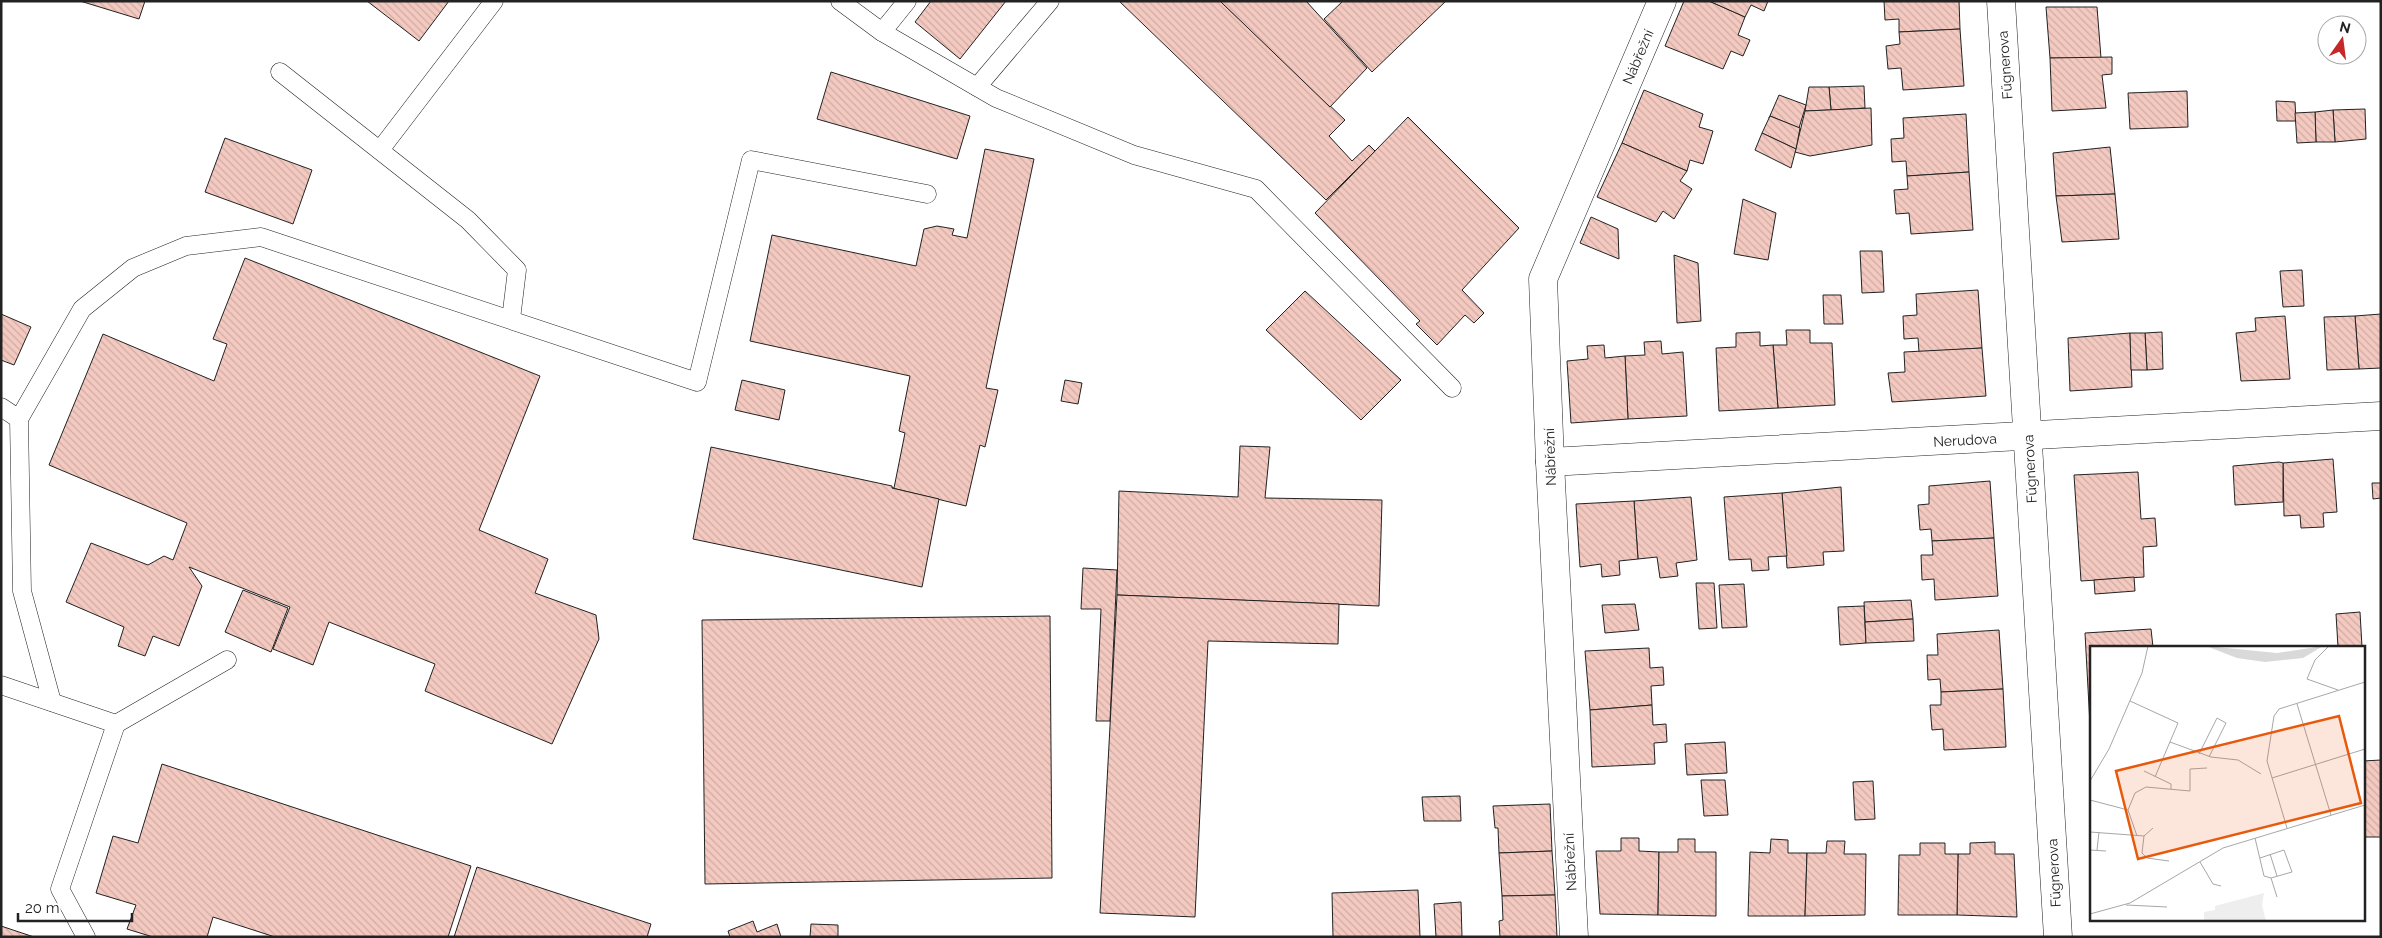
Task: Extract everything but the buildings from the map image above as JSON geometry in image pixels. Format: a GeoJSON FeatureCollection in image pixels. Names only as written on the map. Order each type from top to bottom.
{"type":"FeatureCollection","features":[{"type":"Feature","properties":{"kind":"street","name":"Nábřežní"},"geometry":{"type":"LineString","coordinates":[[1574,937],[1550,462],[1543,279],[1662,1]]}},
{"type":"Feature","properties":{"kind":"street","name":"Fűgnerova"},"geometry":{"type":"LineString","coordinates":[[2001,1],[2058,937]]}},
{"type":"Feature","properties":{"kind":"street","name":"Nerudova"},"geometry":{"type":"LineString","coordinates":[[1550,462],[2381,416]]}},
{"type":"Feature","properties":{"kind":"lane"},"geometry":{"type":"LineString","coordinates":[[380,150],[494,1]]}},
{"type":"Feature","properties":{"kind":"lane"},"geometry":{"type":"LineString","coordinates":[[840,1],[882,32],[996,98],[1134,155],[1256,189],[1452,388]]}},
{"type":"Feature","properties":{"kind":"lane"},"geometry":{"type":"LineString","coordinates":[[882,32],[907,1]]}},
{"type":"Feature","properties":{"kind":"lane"},"geometry":{"type":"LineString","coordinates":[[977,87],[1050,1]]}},
{"type":"Feature","properties":{"kind":"lane"},"geometry":{"type":"LineString","coordinates":[[280,72],[468,220],[517,270],[510,319]]}},
{"type":"Feature","properties":{"kind":"lane"},"geometry":{"type":"LineString","coordinates":[[52,702],[22,591],[20,419],[82,309],[133,268],[186,246],[261,237],[697,382],[751,160],[927,194]]}},
{"type":"Feature","properties":{"kind":"lane"},"geometry":{"type":"LineString","coordinates":[[1,406],[20,419]]}},
{"type":"Feature","properties":{"kind":"lane"},"geometry":{"type":"LineString","coordinates":[[86,937],[60,889],[116,724],[227,660]]}},
{"type":"Feature","properties":{"kind":"lane"},"geometry":{"type":"LineString","coordinates":[[1,685],[116,724]]}}]}
